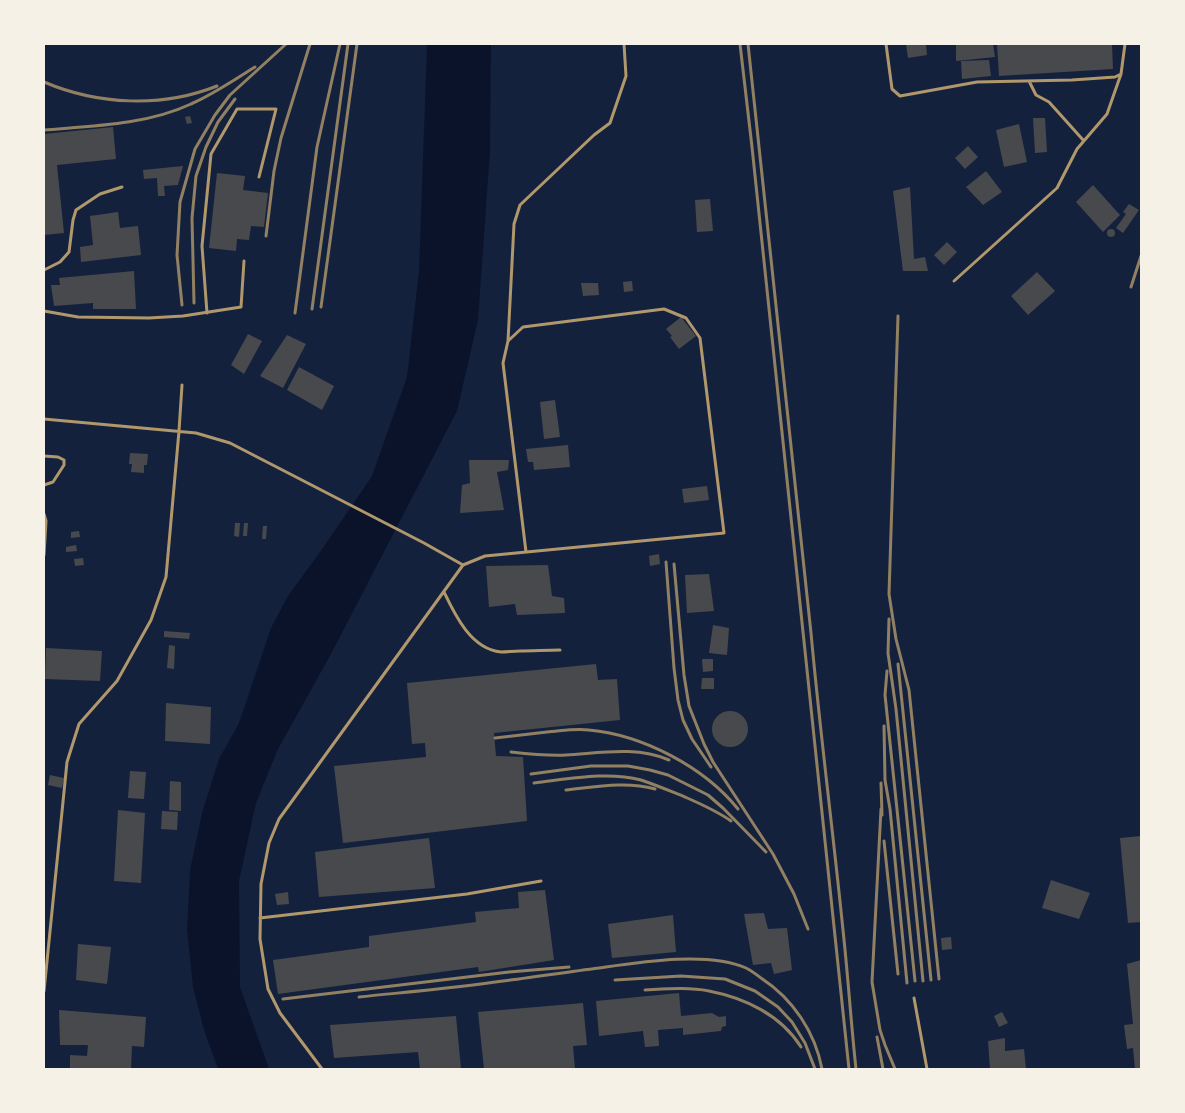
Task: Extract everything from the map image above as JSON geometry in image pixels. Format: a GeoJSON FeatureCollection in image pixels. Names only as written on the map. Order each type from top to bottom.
{"type":"FeatureCollection","features":[{"type":"Feature","properties":{"kind":"lane"},"geometry":{"type":"LineString","coordinates":[[526,552],[503,363],[508,341],[514,224],[520,205],[594,135],[610,123],[626,76],[624,44]]}},
{"type":"Feature","properties":{"kind":"lane"},"geometry":{"type":"LineString","coordinates":[[886,44],[892,89],[900,96],[977,82],[1115,78],[1121,74]]}},
{"type":"Feature","properties":{"kind":"lane"},"geometry":{"type":"LineString","coordinates":[[954,281],[1057,188],[1077,149],[1107,114],[1121,74],[1125,44]]}},
{"type":"Feature","properties":{"kind":"lane"},"geometry":{"type":"LineString","coordinates":[[1029,81],[1036,95],[1049,102],[1084,141]]}},
{"type":"Feature","properties":{"kind":"lane"},"geometry":{"type":"LineString","coordinates":[[207,313],[202,246],[211,154],[237,109],[276,109],[259,177]]}},
{"type":"Feature","properties":{"kind":"lane"},"geometry":{"type":"LineString","coordinates":[[44,270],[60,262],[69,252],[72,220],[76,210],[100,194],[122,187]]}},
{"type":"Feature","properties":{"kind":"lane"},"geometry":{"type":"LineString","coordinates":[[44,311],[78,316],[133,318],[183,316],[241,307],[244,261]]}},
{"type":"Feature","properties":{"kind":"lane"},"geometry":{"type":"LineString","coordinates":[[322,1069],[280,1013],[268,988],[260,939],[260,918],[261,884],[269,843],[279,819],[464,565],[485,556],[724,533],[700,338],[686,318],[664,309],[523,327],[508,341]]}},
{"type":"Feature","properties":{"kind":"lane"},"geometry":{"type":"LineString","coordinates":[[44,991],[67,762],[79,724],[117,681],[151,620],[166,577],[180,431],[182,385]]}},
{"type":"Feature","properties":{"kind":"lane"},"geometry":{"type":"LineString","coordinates":[[44,419],[196,433],[230,443],[464,565]]}},
{"type":"Feature","properties":{"kind":"lane"},"geometry":{"type":"LineString","coordinates":[[44,456],[58,457],[64,460],[64,465],[53,482],[44,485]]}},
{"type":"Feature","properties":{"kind":"lane"},"geometry":{"type":"LineString","coordinates":[[44,514],[46,521],[44,555]]}},
{"type":"Feature","properties":{"kind":"lane"},"geometry":{"type":"LineString","coordinates":[[444,592],[459,621],[476,641],[490,649],[501,652],[560,650]]}},
{"type":"Feature","properties":{"kind":"lane"},"geometry":{"type":"LineString","coordinates":[[260,918],[467,894],[541,881]]}},
{"type":"Feature","properties":{"kind":"lane"},"geometry":{"type":"LineString","coordinates":[[914,998],[927,1069]]}},
{"type":"Feature","properties":{"kind":"water"},"geometry":{"type":"Polygon","coordinates":[[[427,44],[491,44],[490,151],[478,320],[457,411],[331,654],[278,749],[256,803],[239,881],[240,987],[269,1069],[218,1069],[204,1030],[193,987],[187,930],[190,870],[202,813],[219,759],[239,723],[271,628],[288,596],[372,476],[407,377],[419,271],[427,44]]]}},
{"type":"Feature","properties":{"kind":"building"},"geometry":{"type":"Polygon","coordinates":[[[906,44],[926,44],[927,55],[908,58],[906,44]]]}},
{"type":"Feature","properties":{"kind":"building"},"geometry":{"type":"Polygon","coordinates":[[[956,44],[993,44],[995,57],[956,61],[956,44]]]}},
{"type":"Feature","properties":{"kind":"building"},"geometry":{"type":"Polygon","coordinates":[[[997,44],[1112,44],[1113,69],[999,76],[997,44]]]}},
{"type":"Feature","properties":{"kind":"building"},"geometry":{"type":"Polygon","coordinates":[[[989,60],[991,76],[962,79],[961,61],[989,60]]]}},
{"type":"Feature","properties":{"kind":"building"},"geometry":{"type":"Polygon","coordinates":[[[190,116],[192,123],[187,124],[185,117],[190,116]]]}},
{"type":"Feature","properties":{"kind":"building"},"geometry":{"type":"Polygon","coordinates":[[[1033,118],[1045,118],[1047,152],[1035,153],[1033,118]]]}},
{"type":"Feature","properties":{"kind":"building"},"geometry":{"type":"Polygon","coordinates":[[[1019,124],[1027,162],[1004,167],[996,130],[1019,124]]]}},
{"type":"Feature","properties":{"kind":"building"},"geometry":{"type":"Polygon","coordinates":[[[113,127],[116,159],[57,165],[64,233],[44,235],[44,134],[113,127]]]}},
{"type":"Feature","properties":{"kind":"building"},"geometry":{"type":"Polygon","coordinates":[[[968,146],[978,157],[965,169],[955,158],[968,146]]]}},
{"type":"Feature","properties":{"kind":"building"},"geometry":{"type":"Polygon","coordinates":[[[183,166],[178,185],[164,186],[165,196],[158,196],[157,178],[144,179],[143,170],[183,166]]]}},
{"type":"Feature","properties":{"kind":"building"},"geometry":{"type":"Polygon","coordinates":[[[986,171],[1002,192],[983,205],[966,187],[986,171]]]}},
{"type":"Feature","properties":{"kind":"building"},"geometry":{"type":"Polygon","coordinates":[[[217,173],[245,176],[243,190],[268,193],[264,227],[251,226],[249,240],[237,239],[236,251],[209,248],[217,173]]]}},
{"type":"Feature","properties":{"kind":"building"},"geometry":{"type":"Polygon","coordinates":[[[1093,185],[1120,215],[1103,232],[1076,202],[1093,185]]]}},
{"type":"Feature","properties":{"kind":"building"},"geometry":{"type":"Polygon","coordinates":[[[910,187],[914,259],[925,257],[928,271],[903,271],[893,191],[910,187]]]}},
{"type":"Feature","properties":{"kind":"building"},"geometry":{"type":"Polygon","coordinates":[[[710,199],[713,231],[697,232],[695,200],[710,199]]]}},
{"type":"Feature","properties":{"kind":"building"},"geometry":{"type":"Polygon","coordinates":[[[1129,204],[1139,210],[1123,233],[1116,228],[1126,214],[1123,212],[1129,204]]]}},
{"type":"Feature","properties":{"kind":"building"},"geometry":{"type":"Polygon","coordinates":[[[118,212],[120,228],[138,226],[141,255],[81,262],[80,247],[93,245],[90,216],[118,212]]]}},
{"type":"Feature","properties":{"kind":"building"},"geometry":{"type":"Polygon","coordinates":[[[1111,229],[1114,230],[1114,236],[1111,237],[1108,236],[1107,233],[1108,230],[1111,229]]]}},
{"type":"Feature","properties":{"kind":"building"},"geometry":{"type":"Polygon","coordinates":[[[947,242],[957,252],[944,265],[934,255],[947,242]]]}},
{"type":"Feature","properties":{"kind":"building"},"geometry":{"type":"Polygon","coordinates":[[[134,271],[136,309],[93,309],[93,303],[54,306],[51,285],[60,285],[59,278],[134,271]]]}},
{"type":"Feature","properties":{"kind":"building"},"geometry":{"type":"Polygon","coordinates":[[[1037,272],[1055,291],[1028,315],[1011,296],[1037,272]]]}},
{"type":"Feature","properties":{"kind":"building"},"geometry":{"type":"Polygon","coordinates":[[[632,281],[633,291],[624,292],[623,282],[632,281]]]}},
{"type":"Feature","properties":{"kind":"building"},"geometry":{"type":"Polygon","coordinates":[[[581,283],[598,283],[599,295],[583,296],[581,283]]]}},
{"type":"Feature","properties":{"kind":"building"},"geometry":{"type":"Polygon","coordinates":[[[681,317],[696,336],[679,349],[670,337],[672,336],[666,329],[681,317]]]}},
{"type":"Feature","properties":{"kind":"building"},"geometry":{"type":"Polygon","coordinates":[[[248,334],[262,341],[244,374],[231,365],[248,334]]]}},
{"type":"Feature","properties":{"kind":"building"},"geometry":{"type":"Polygon","coordinates":[[[287,335],[306,344],[283,388],[260,376],[287,335]]]}},
{"type":"Feature","properties":{"kind":"building"},"geometry":{"type":"Polygon","coordinates":[[[299,367],[334,386],[322,410],[287,390],[299,367]]]}},
{"type":"Feature","properties":{"kind":"building"},"geometry":{"type":"Polygon","coordinates":[[[555,400],[560,437],[544,439],[540,402],[555,400]]]}},
{"type":"Feature","properties":{"kind":"building"},"geometry":{"type":"Polygon","coordinates":[[[568,445],[570,467],[534,470],[533,462],[528,462],[526,449],[568,445]]]}},
{"type":"Feature","properties":{"kind":"building"},"geometry":{"type":"Polygon","coordinates":[[[130,453],[148,454],[147,465],[144,465],[144,473],[131,472],[132,464],[129,464],[130,453]]]}},
{"type":"Feature","properties":{"kind":"building"},"geometry":{"type":"Polygon","coordinates":[[[469,460],[509,460],[508,470],[497,472],[504,510],[460,513],[462,485],[470,483],[469,460]]]}},
{"type":"Feature","properties":{"kind":"building"},"geometry":{"type":"Polygon","coordinates":[[[707,486],[709,500],[684,503],[682,489],[707,486]]]}},
{"type":"Feature","properties":{"kind":"building"},"geometry":{"type":"Polygon","coordinates":[[[235,523],[240,523],[239,537],[234,536],[235,523]]]}},
{"type":"Feature","properties":{"kind":"building"},"geometry":{"type":"Polygon","coordinates":[[[244,523],[248,523],[247,536],[243,536],[244,523]]]}},
{"type":"Feature","properties":{"kind":"building"},"geometry":{"type":"Polygon","coordinates":[[[263,526],[267,526],[266,539],[262,539],[263,526]]]}},
{"type":"Feature","properties":{"kind":"building"},"geometry":{"type":"Polygon","coordinates":[[[79,531],[80,537],[71,538],[71,532],[79,531]]]}},
{"type":"Feature","properties":{"kind":"building"},"geometry":{"type":"Polygon","coordinates":[[[76,545],[77,551],[66,552],[66,547],[76,545]]]}},
{"type":"Feature","properties":{"kind":"building"},"geometry":{"type":"Polygon","coordinates":[[[659,554],[660,564],[650,566],[649,556],[659,554]]]}},
{"type":"Feature","properties":{"kind":"building"},"geometry":{"type":"Polygon","coordinates":[[[83,558],[84,565],[75,566],[74,559],[83,558]]]}},
{"type":"Feature","properties":{"kind":"building"},"geometry":{"type":"Polygon","coordinates":[[[548,565],[552,596],[564,598],[565,613],[517,615],[515,604],[489,607],[486,566],[548,565]]]}},
{"type":"Feature","properties":{"kind":"building"},"geometry":{"type":"Polygon","coordinates":[[[709,574],[714,611],[687,613],[685,575],[709,574]]]}},
{"type":"Feature","properties":{"kind":"building"},"geometry":{"type":"Polygon","coordinates":[[[713,625],[729,628],[727,655],[709,653],[713,625]]]}},
{"type":"Feature","properties":{"kind":"building"},"geometry":{"type":"Polygon","coordinates":[[[164,631],[190,633],[189,639],[164,637],[164,631]]]}},
{"type":"Feature","properties":{"kind":"building"},"geometry":{"type":"Polygon","coordinates":[[[169,645],[175,646],[174,669],[167,668],[169,645]]]}},
{"type":"Feature","properties":{"kind":"building"},"geometry":{"type":"Polygon","coordinates":[[[46,648],[102,651],[100,681],[45,679],[46,648]]]}},
{"type":"Feature","properties":{"kind":"building"},"geometry":{"type":"Polygon","coordinates":[[[702,659],[713,659],[713,671],[703,672],[702,659]]]}},
{"type":"Feature","properties":{"kind":"building"},"geometry":{"type":"Polygon","coordinates":[[[596,664],[598,680],[617,679],[620,720],[494,733],[496,756],[523,757],[527,821],[343,843],[334,766],[426,757],[425,743],[412,744],[407,683],[596,664]]]}},
{"type":"Feature","properties":{"kind":"building"},"geometry":{"type":"Polygon","coordinates":[[[702,678],[714,678],[714,689],[701,689],[702,678]]]}},
{"type":"Feature","properties":{"kind":"building"},"geometry":{"type":"Polygon","coordinates":[[[166,703],[211,707],[210,744],[165,741],[166,703]]]}},
{"type":"Feature","properties":{"kind":"building"},"geometry":{"type":"Polygon","coordinates":[[[730,711],[740,714],[745,719],[748,729],[745,739],[740,744],[730,747],[720,744],[715,739],[712,729],[715,719],[720,714],[730,711]]]}},
{"type":"Feature","properties":{"kind":"building"},"geometry":{"type":"Polygon","coordinates":[[[130,771],[146,772],[144,799],[128,798],[130,771]]]}},
{"type":"Feature","properties":{"kind":"building"},"geometry":{"type":"Polygon","coordinates":[[[50,775],[64,778],[62,788],[48,785],[50,775]]]}},
{"type":"Feature","properties":{"kind":"building"},"geometry":{"type":"Polygon","coordinates":[[[170,781],[181,782],[181,811],[169,810],[170,781]]]}},
{"type":"Feature","properties":{"kind":"building"},"geometry":{"type":"Polygon","coordinates":[[[118,810],[145,813],[141,883],[114,881],[118,810]]]}},
{"type":"Feature","properties":{"kind":"building"},"geometry":{"type":"Polygon","coordinates":[[[162,811],[178,812],[177,830],[161,829],[162,811]]]}},
{"type":"Feature","properties":{"kind":"building"},"geometry":{"type":"Polygon","coordinates":[[[1141,836],[1141,922],[1128,923],[1120,838],[1141,836]]]}},
{"type":"Feature","properties":{"kind":"building"},"geometry":{"type":"Polygon","coordinates":[[[429,838],[435,888],[319,897],[315,852],[429,838]]]}},
{"type":"Feature","properties":{"kind":"building"},"geometry":{"type":"Polygon","coordinates":[[[1051,880],[1090,893],[1079,919],[1042,908],[1051,880]]]}},
{"type":"Feature","properties":{"kind":"building"},"geometry":{"type":"Polygon","coordinates":[[[545,890],[554,960],[479,972],[478,967],[278,994],[273,960],[369,947],[369,936],[476,922],[475,912],[519,908],[518,892],[545,890]]]}},
{"type":"Feature","properties":{"kind":"building"},"geometry":{"type":"Polygon","coordinates":[[[288,892],[289,904],[277,905],[275,894],[288,892]]]}},
{"type":"Feature","properties":{"kind":"building"},"geometry":{"type":"Polygon","coordinates":[[[764,913],[768,929],[787,928],[792,970],[774,974],[771,963],[753,965],[744,914],[764,913]]]}},
{"type":"Feature","properties":{"kind":"building"},"geometry":{"type":"Polygon","coordinates":[[[673,915],[676,952],[612,958],[608,924],[673,915]]]}},
{"type":"Feature","properties":{"kind":"building"},"geometry":{"type":"Polygon","coordinates":[[[951,937],[952,949],[942,950],[941,938],[951,937]]]}},
{"type":"Feature","properties":{"kind":"building"},"geometry":{"type":"Polygon","coordinates":[[[78,944],[111,947],[107,984],[76,980],[78,944]]]}},
{"type":"Feature","properties":{"kind":"building"},"geometry":{"type":"Polygon","coordinates":[[[1141,960],[1141,1069],[1135,1069],[1133,1048],[1127,1049],[1124,1025],[1133,1024],[1127,964],[1141,960]]]}},
{"type":"Feature","properties":{"kind":"building"},"geometry":{"type":"Polygon","coordinates":[[[679,993],[681,1016],[712,1013],[719,1017],[726,1016],[726,1026],[722,1027],[721,1031],[683,1035],[683,1028],[658,1030],[659,1046],[645,1047],[643,1031],[599,1036],[596,1001],[679,993]]]}},
{"type":"Feature","properties":{"kind":"building"},"geometry":{"type":"Polygon","coordinates":[[[583,1003],[587,1045],[573,1046],[575,1069],[484,1069],[478,1012],[583,1003]]]}},
{"type":"Feature","properties":{"kind":"building"},"geometry":{"type":"Polygon","coordinates":[[[59,1010],[146,1017],[144,1047],[132,1046],[131,1069],[70,1069],[70,1055],[87,1056],[88,1045],[60,1045],[59,1010]]]}},
{"type":"Feature","properties":{"kind":"building"},"geometry":{"type":"Polygon","coordinates":[[[1002,1012],[1008,1023],[999,1027],[994,1016],[1002,1012]]]}},
{"type":"Feature","properties":{"kind":"building"},"geometry":{"type":"Polygon","coordinates":[[[456,1016],[461,1069],[420,1069],[418,1052],[334,1058],[330,1025],[456,1016]]]}},
{"type":"Feature","properties":{"kind":"building"},"geometry":{"type":"Polygon","coordinates":[[[1005,1038],[1005,1051],[1024,1049],[1026,1069],[990,1069],[988,1041],[1005,1038]]]}},
{"type":"Feature","properties":{"kind":"railway"},"geometry":{"type":"LineString","coordinates":[[182,305],[177,255],[180,202],[195,149],[215,115],[230,95],[286,44]]}},
{"type":"Feature","properties":{"kind":"railway"},"geometry":{"type":"LineString","coordinates":[[266,236],[274,171],[281,138],[310,44]]}},
{"type":"Feature","properties":{"kind":"railway"},"geometry":{"type":"LineString","coordinates":[[295,313],[317,147],[340,44]]}},
{"type":"Feature","properties":{"kind":"railway"},"geometry":{"type":"LineString","coordinates":[[312,309],[348,44]]}},
{"type":"Feature","properties":{"kind":"railway"},"geometry":{"type":"LineString","coordinates":[[321,307],[357,44]]}},
{"type":"Feature","properties":{"kind":"railway"},"geometry":{"type":"LineString","coordinates":[[740,44],[849,1069]]}},
{"type":"Feature","properties":{"kind":"railway"},"geometry":{"type":"LineString","coordinates":[[748,44],[818,707],[845,947],[856,1069]]}},
{"type":"Feature","properties":{"kind":"railway"},"geometry":{"type":"LineString","coordinates":[[44,130],[100,126],[138,120],[174,111],[224,87],[255,67]]}},
{"type":"Feature","properties":{"kind":"railway"},"geometry":{"type":"LineString","coordinates":[[44,82],[65,90],[86,95],[130,101],[174,98],[217,86]]}},
{"type":"Feature","properties":{"kind":"railway"},"geometry":{"type":"LineString","coordinates":[[194,303],[192,218],[196,176],[206,147],[218,122],[235,99]]}},
{"type":"Feature","properties":{"kind":"railway"},"geometry":{"type":"LineString","coordinates":[[1131,287],[1141,256]]}},
{"type":"Feature","properties":{"kind":"railway"},"geometry":{"type":"LineString","coordinates":[[898,316],[889,594],[896,639],[909,690],[939,979]]}},
{"type":"Feature","properties":{"kind":"railway"},"geometry":{"type":"LineString","coordinates":[[666,562],[674,668],[678,700],[683,720],[692,739],[711,767]]}},
{"type":"Feature","properties":{"kind":"railway"},"geometry":{"type":"LineString","coordinates":[[674,564],[684,675],[689,706],[713,762],[773,854],[794,894],[808,929]]}},
{"type":"Feature","properties":{"kind":"railway"},"geometry":{"type":"LineString","coordinates":[[889,619],[888,653],[896,709],[923,981]]}},
{"type":"Feature","properties":{"kind":"railway"},"geometry":{"type":"LineString","coordinates":[[898,664],[931,980]]}},
{"type":"Feature","properties":{"kind":"railway"},"geometry":{"type":"LineString","coordinates":[[887,671],[885,695],[915,981]]}},
{"type":"Feature","properties":{"kind":"railway"},"geometry":{"type":"LineString","coordinates":[[884,726],[885,780],[890,809],[907,983]]}},
{"type":"Feature","properties":{"kind":"railway"},"geometry":{"type":"LineString","coordinates":[[495,738],[578,729],[610,733],[651,746],[690,767],[708,780],[738,809]]}},
{"type":"Feature","properties":{"kind":"railway"},"geometry":{"type":"LineString","coordinates":[[511,752],[538,755],[631,752],[644,753],[669,760]]}},
{"type":"Feature","properties":{"kind":"railway"},"geometry":{"type":"LineString","coordinates":[[531,774],[591,766],[628,766],[668,775],[708,795],[723,808],[766,852]]}},
{"type":"Feature","properties":{"kind":"railway"},"geometry":{"type":"LineString","coordinates":[[534,783],[601,776],[628,777],[647,782],[685,797],[715,811],[731,821]]}},
{"type":"Feature","properties":{"kind":"railway"},"geometry":{"type":"LineString","coordinates":[[881,783],[882,815]]}},
{"type":"Feature","properties":{"kind":"railway"},"geometry":{"type":"LineString","coordinates":[[566,790],[622,785],[633,785],[655,789]]}},
{"type":"Feature","properties":{"kind":"railway"},"geometry":{"type":"LineString","coordinates":[[881,809],[872,982],[880,1030],[895,1069]]}},
{"type":"Feature","properties":{"kind":"railway"},"geometry":{"type":"LineString","coordinates":[[884,841],[898,974]]}},
{"type":"Feature","properties":{"kind":"railway"},"geometry":{"type":"LineString","coordinates":[[359,997],[467,986],[634,963],[674,959],[713,960],[746,968],[773,986],[793,1006],[808,1029],[819,1055],[822,1069]]}},
{"type":"Feature","properties":{"kind":"railway"},"geometry":{"type":"LineString","coordinates":[[283,999],[509,972],[569,967]]}},
{"type":"Feature","properties":{"kind":"railway"},"geometry":{"type":"LineString","coordinates":[[615,980],[681,976],[725,979],[755,991],[778,1007],[792,1022],[805,1043],[815,1069]]}},
{"type":"Feature","properties":{"kind":"railway"},"geometry":{"type":"LineString","coordinates":[[645,990],[693,989],[709,991],[736,998],[749,1003],[773,1017],[793,1036],[801,1047]]}},
{"type":"Feature","properties":{"kind":"railway"},"geometry":{"type":"LineString","coordinates":[[877,1037],[883,1069]]}}]}
